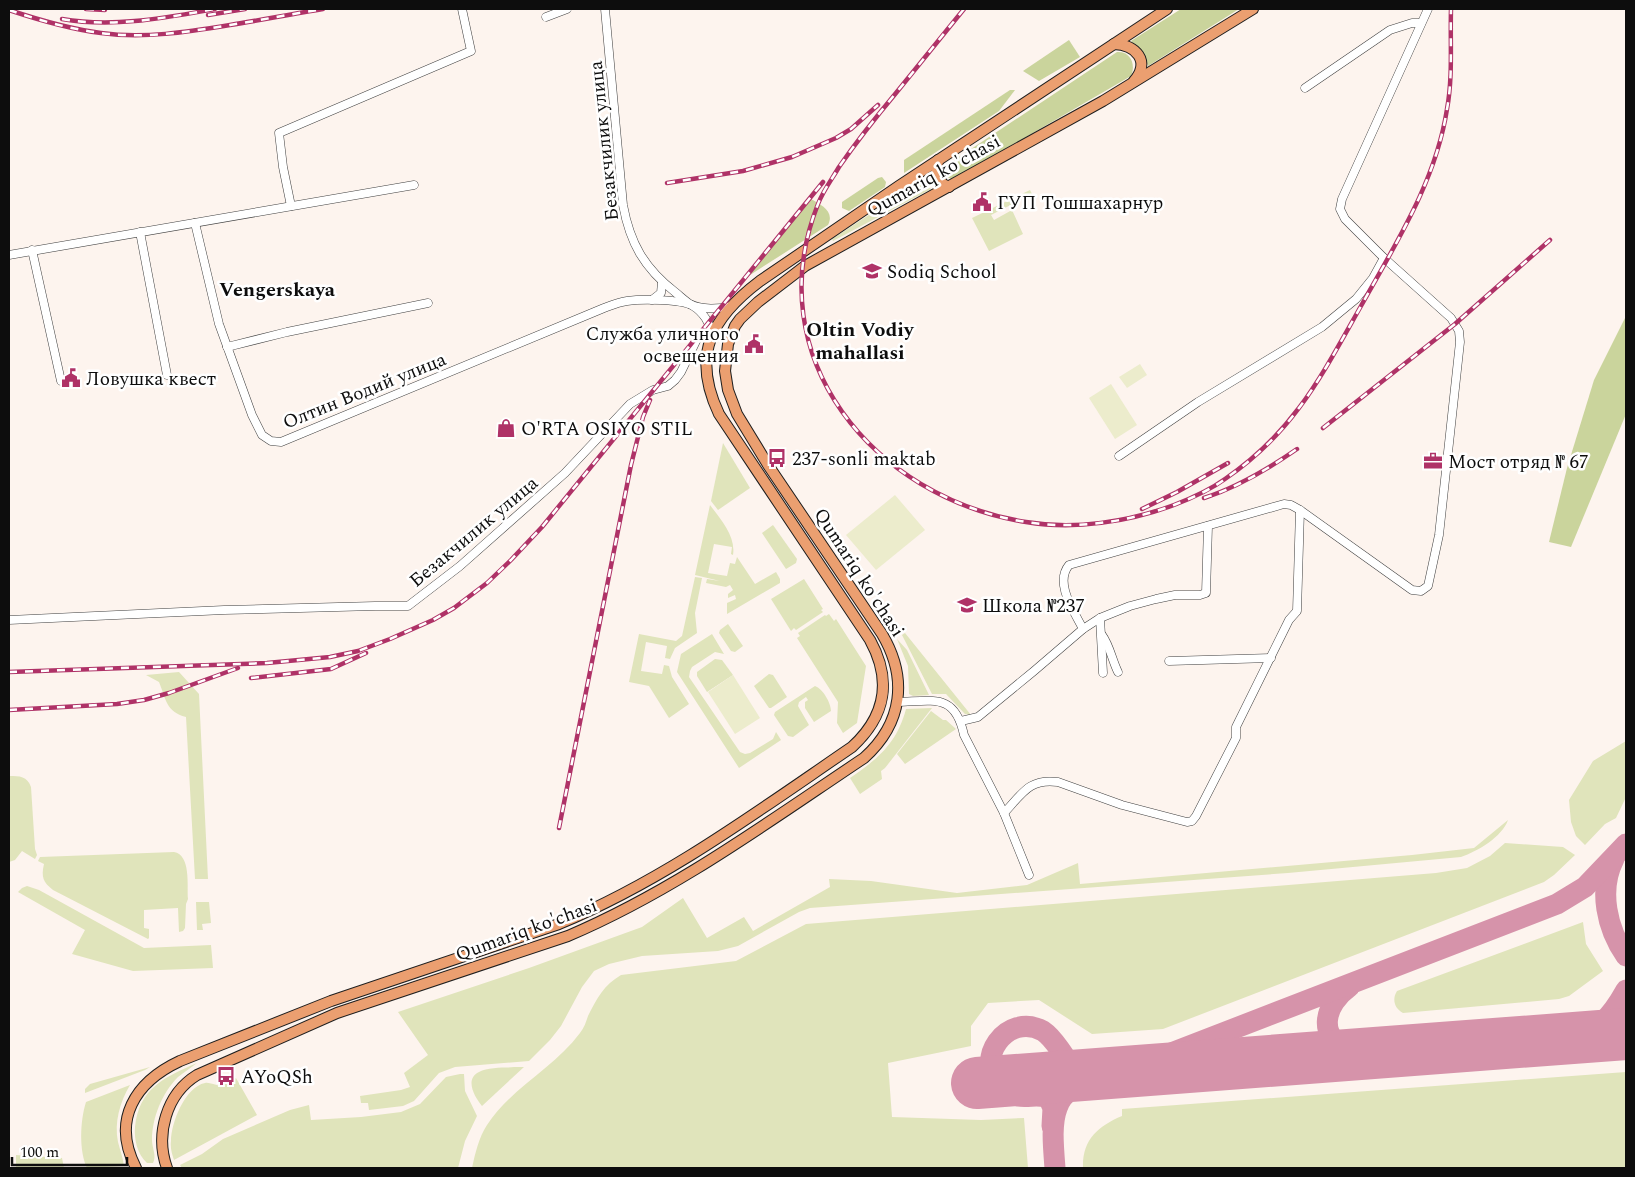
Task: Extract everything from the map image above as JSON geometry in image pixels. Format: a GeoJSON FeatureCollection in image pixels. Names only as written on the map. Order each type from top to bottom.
{"type":"FeatureCollection","features":[{"type":"Feature","properties":{"kind":"main road","name":"Qumariq ko'chasi"},"geometry":{"type":"LineString","coordinates":[[136,1168],[127,1145],[127,1120],[135,1096],[153,1077],[180,1061],[325,1003],[549,927],[589,911],[650,880],[753,814],[852,747],[867,731],[881,705],[883,690],[877,654],[870,640],[719,414],[709,388],[707,369],[708,349],[712,334],[719,321],[732,306],[760,280],[1167,9]]}},
{"type":"Feature","properties":{"kind":"main road","name":"Qumariq ko'chasi"},"geometry":{"type":"LineString","coordinates":[[166,1168],[162,1148],[165,1122],[172,1100],[180,1088],[190,1079],[221,1063],[323,1019],[568,936],[598,923],[660,891],[761,827],[870,753],[886,733],[898,702],[895,662],[882,634],[764,459],[737,414],[728,390],[725,371],[728,344],[735,326],[740,319],[805,266],[1132,84],[1253,9]]}},
{"type":"Feature","properties":{"kind":"main road"},"geometry":{"type":"LineString","coordinates":[[1114,44],[1132,47],[1140,58],[1142,65],[1140,72],[1132,84]]}},
{"type":"Feature","properties":{"kind":"main road"},"geometry":{"type":"LineString","coordinates":[[938,160],[936,174],[943,184],[949,187]]}},
{"type":"Feature","properties":{"kind":"main road"},"geometry":{"type":"LineString","coordinates":[[819,240],[828,253]]}},
{"type":"Feature","properties":{"kind":"main road"},"geometry":{"type":"LineString","coordinates":[[819,564],[830,556]]}},
{"type":"Feature","properties":{"kind":"main road"},"geometry":{"type":"LineString","coordinates":[[753,814],[761,827]]}},
{"type":"Feature","properties":{"kind":"main road"},"geometry":{"type":"LineString","coordinates":[[379,984],[384,997]]}},
{"type":"Feature","properties":{"kind":"street"},"geometry":{"type":"LineString","coordinates":[[291,206],[283,167],[279,133],[471,51],[462,9]]}},
{"type":"Feature","properties":{"kind":"street"},"geometry":{"type":"LineString","coordinates":[[546,17],[567,9]]}},
{"type":"Feature","properties":{"kind":"street","name":"Безакчилик улица"},"geometry":{"type":"LineString","coordinates":[[605,9],[626,222],[644,262],[662,282],[691,305]]}},
{"type":"Feature","properties":{"kind":"street"},"geometry":{"type":"LineString","coordinates":[[1083,629],[1062,583],[1063,574],[1069,565],[1284,504],[1300,510],[1406,586],[1419,592],[1427,588],[1430,583],[1439,535],[1460,334],[1454,322],[1444,310],[1384,258],[1344,219],[1340,204],[1428,9]]}},
{"type":"Feature","properties":{"kind":"street"},"geometry":{"type":"LineString","coordinates":[[1306,88],[1390,30],[1412,23],[1421,23]]}},
{"type":"Feature","properties":{"kind":"street"},"geometry":{"type":"LineString","coordinates":[[9,255],[414,185]]}},
{"type":"Feature","properties":{"kind":"street","name":"Олтин Водий улица"},"geometry":{"type":"LineString","coordinates":[[195,222],[219,324],[258,430],[266,439],[281,442],[604,308],[628,301],[668,301],[713,308],[732,306]]}},
{"type":"Feature","properties":{"kind":"street"},"geometry":{"type":"LineString","coordinates":[[140,232],[167,375]]}},
{"type":"Feature","properties":{"kind":"street"},"geometry":{"type":"LineString","coordinates":[[32,250],[61,382]]}},
{"type":"Feature","properties":{"kind":"street"},"geometry":{"type":"LineString","coordinates":[[1119,456],[1198,402],[1322,327],[1356,300],[1384,258]]}},
{"type":"Feature","properties":{"kind":"street"},"geometry":{"type":"LineString","coordinates":[[651,301],[660,293],[662,282]]}},
{"type":"Feature","properties":{"kind":"street"},"geometry":{"type":"LineString","coordinates":[[227,347],[287,332],[428,303]]}},
{"type":"Feature","properties":{"kind":"street"},"geometry":{"type":"LineString","coordinates":[[691,305],[704,317],[709,324],[712,334]]}},
{"type":"Feature","properties":{"kind":"street","name":"Безакчилик улица"},"geometry":{"type":"LineString","coordinates":[[9,620],[224,610],[408,606],[460,566],[565,473],[630,404],[654,390],[668,386],[675,380],[682,372],[698,337],[712,334]]}},
{"type":"Feature","properties":{"kind":"street"},"geometry":{"type":"LineString","coordinates":[[1004,813],[1032,784],[1048,780],[1155,815],[1187,822],[1192,821],[1236,738],[1236,727],[1290,620],[1298,608],[1300,510]]}},
{"type":"Feature","properties":{"kind":"street"},"geometry":{"type":"LineString","coordinates":[[961,721],[978,717],[1083,629],[1100,618],[1130,606],[1156,599],[1174,595],[1200,595],[1206,593],[1208,526]]}},
{"type":"Feature","properties":{"kind":"street"},"geometry":{"type":"LineString","coordinates":[[1100,618],[1103,673]]}},
{"type":"Feature","properties":{"kind":"street"},"geometry":{"type":"LineString","coordinates":[[1102,635],[1118,672]]}},
{"type":"Feature","properties":{"kind":"street"},"geometry":{"type":"LineString","coordinates":[[1169,661],[1271,658]]}},
{"type":"Feature","properties":{"kind":"street"},"geometry":{"type":"LineString","coordinates":[[898,702],[934,701],[954,709],[961,721],[964,735],[1004,813],[1029,875]]}},
{"type":"Feature","properties":{"kind":"green space"},"geometry":{"type":"Polygon","coordinates":[[[1181,9],[1239,9],[1148,66],[1143,52],[1131,41],[1181,9]]]}},
{"type":"Feature","properties":{"kind":"green space"},"geometry":{"type":"Polygon","coordinates":[[[1069,40],[1080,57],[1039,81],[1023,71],[1069,40]]]}},
{"type":"Feature","properties":{"kind":"green space"},"geometry":{"type":"Polygon","coordinates":[[[1117,52],[1122,52],[1129,56],[1133,67],[1131,76],[955,178],[951,179],[944,175],[943,171],[947,165],[1117,52]]]}},
{"type":"Feature","properties":{"kind":"green space"},"geometry":{"type":"Polygon","coordinates":[[[1010,90],[1015,90],[999,111],[904,173],[904,160],[1010,90]]]}},
{"type":"Feature","properties":{"kind":"green space"},"geometry":{"type":"Polygon","coordinates":[[[882,177],[886,182],[885,187],[849,211],[842,208],[842,202],[882,177]]]}},
{"type":"Feature","properties":{"kind":"green space"},"geometry":{"type":"Polygon","coordinates":[[[924,179],[927,186],[931,189],[833,241],[832,239],[924,179]]]}},
{"type":"Feature","properties":{"kind":"green space"},"geometry":{"type":"Polygon","coordinates":[[[1030,190],[1032,194],[991,215],[994,220],[1012,210],[1023,234],[989,251],[972,218],[1030,190]]]}},
{"type":"Feature","properties":{"kind":"green space"},"geometry":{"type":"Polygon","coordinates":[[[811,199],[823,206],[828,212],[830,220],[828,225],[747,277],[811,199]]]}},
{"type":"Feature","properties":{"kind":"green space"},"geometry":{"type":"Polygon","coordinates":[[[1626,316],[1626,414],[1571,547],[1549,542],[1567,468],[1594,380],[1626,316]]]}},
{"type":"Feature","properties":{"kind":"green space"},"geometry":{"type":"Polygon","coordinates":[[[1140,364],[1147,375],[1127,388],[1119,377],[1140,364]]]}},
{"type":"Feature","properties":{"kind":"green space"},"geometry":{"type":"Polygon","coordinates":[[[1111,384],[1137,425],[1115,439],[1089,398],[1111,384]]]}},
{"type":"Feature","properties":{"kind":"green space"},"geometry":{"type":"Polygon","coordinates":[[[723,443],[750,488],[718,510],[711,501],[723,443]]]}},
{"type":"Feature","properties":{"kind":"green space"},"geometry":{"type":"Polygon","coordinates":[[[895,495],[925,530],[876,570],[846,535],[895,495]]]}},
{"type":"Feature","properties":{"kind":"green space"},"geometry":{"type":"Polygon","coordinates":[[[710,505],[727,528],[732,541],[733,555],[731,554],[732,547],[714,544],[708,573],[727,576],[730,563],[735,564],[737,557],[755,584],[776,572],[780,579],[780,583],[727,614],[727,603],[736,599],[735,595],[728,598],[728,594],[733,590],[730,585],[726,587],[706,583],[707,579],[720,581],[695,575],[710,505]]]}},
{"type":"Feature","properties":{"kind":"green space"},"geometry":{"type":"Polygon","coordinates":[[[773,525],[797,559],[796,563],[786,569],[762,533],[773,525]]]}},
{"type":"Feature","properties":{"kind":"green space"},"geometry":{"type":"Polygon","coordinates":[[[695,577],[702,578],[695,613],[697,633],[675,648],[670,659],[665,658],[667,646],[646,642],[641,671],[662,674],[664,665],[669,666],[672,677],[689,704],[669,718],[649,686],[629,682],[639,634],[676,641],[682,636],[695,577]]]}},
{"type":"Feature","properties":{"kind":"green space"},"geometry":{"type":"Polygon","coordinates":[[[804,579],[823,612],[796,630],[794,628],[791,631],[771,599],[804,579]]]}},
{"type":"Feature","properties":{"kind":"green space"},"geometry":{"type":"Polygon","coordinates":[[[829,614],[834,621],[836,619],[866,666],[857,723],[843,733],[837,723],[838,702],[797,638],[800,636],[798,633],[829,614]]]}},
{"type":"Feature","properties":{"kind":"green space"},"geometry":{"type":"Polygon","coordinates":[[[728,624],[743,646],[735,652],[731,651],[719,633],[728,624]]]}},
{"type":"Feature","properties":{"kind":"green space"},"geometry":{"type":"Polygon","coordinates":[[[905,633],[971,715],[965,714],[946,694],[932,694],[902,635],[905,633]]]}},
{"type":"Feature","properties":{"kind":"green space"},"geometry":{"type":"Polygon","coordinates":[[[712,634],[724,654],[715,652],[692,667],[689,677],[740,752],[750,753],[773,739],[776,732],[781,740],[739,768],[677,672],[681,654],[712,634]]]}},
{"type":"Feature","properties":{"kind":"green space"},"geometry":{"type":"Polygon","coordinates":[[[897,639],[907,650],[929,695],[913,696],[909,694],[908,666],[897,639]]]}},
{"type":"Feature","properties":{"kind":"green space"},"geometry":{"type":"Polygon","coordinates":[[[715,659],[722,660],[733,675],[707,692],[697,676],[697,672],[715,659]]]}},
{"type":"Feature","properties":{"kind":"green space"},"geometry":{"type":"Polygon","coordinates":[[[179,672],[199,694],[208,879],[195,879],[186,717],[174,712],[165,699],[159,682],[146,675],[179,672]]]}},
{"type":"Feature","properties":{"kind":"green space"},"geometry":{"type":"Polygon","coordinates":[[[769,674],[773,675],[787,697],[771,708],[769,708],[754,686],[769,674]]]}},
{"type":"Feature","properties":{"kind":"green space"},"geometry":{"type":"Polygon","coordinates":[[[733,675],[760,718],[735,734],[708,692],[733,675]]]}},
{"type":"Feature","properties":{"kind":"green space"},"geometry":{"type":"Polygon","coordinates":[[[815,686],[826,697],[831,711],[814,722],[805,708],[805,702],[808,700],[806,697],[799,702],[798,706],[809,725],[793,737],[788,736],[774,715],[775,712],[815,686]]]}},
{"type":"Feature","properties":{"kind":"green space"},"geometry":{"type":"Polygon","coordinates":[[[932,708],[881,771],[882,779],[860,794],[850,778],[878,757],[892,741],[906,709],[932,708]]]}},
{"type":"Feature","properties":{"kind":"green space"},"geometry":{"type":"Polygon","coordinates":[[[931,711],[956,729],[905,764],[897,754],[931,711]]]}},
{"type":"Feature","properties":{"kind":"green space"},"geometry":{"type":"Polygon","coordinates":[[[1626,741],[1626,797],[1616,818],[1605,824],[1585,845],[1576,836],[1571,822],[1569,800],[1593,761],[1626,741]]]}},
{"type":"Feature","properties":{"kind":"green space"},"geometry":{"type":"Polygon","coordinates":[[[9,776],[23,777],[31,787],[37,855],[35,859],[22,851],[15,860],[9,862],[9,776]]]}},
{"type":"Feature","properties":{"kind":"green space"},"geometry":{"type":"Polygon","coordinates":[[[1508,820],[1501,832],[1489,843],[1461,857],[1288,873],[810,908],[799,912],[738,946],[718,951],[642,956],[609,964],[594,971],[582,987],[561,1026],[529,1061],[455,1067],[439,1073],[414,1101],[403,1106],[369,1110],[368,1103],[361,1103],[360,1096],[410,1087],[404,1073],[428,1055],[398,1012],[529,968],[642,927],[683,898],[707,938],[744,917],[753,931],[830,887],[829,879],[871,881],[957,893],[1027,885],[1078,863],[1080,884],[1474,848],[1508,820]]]}},
{"type":"Feature","properties":{"kind":"green space"},"geometry":{"type":"Polygon","coordinates":[[[1505,843],[1563,847],[1575,855],[1544,882],[1163,1029],[1092,1034],[1039,1000],[988,1003],[971,1026],[971,1046],[888,1063],[892,1117],[981,1120],[1024,1118],[1028,1168],[472,1168],[482,1135],[497,1112],[570,1045],[583,1029],[591,1009],[602,992],[621,975],[736,961],[806,924],[1436,873],[1467,868],[1490,856],[1505,843]]]}},
{"type":"Feature","properties":{"kind":"green space"},"geometry":{"type":"Polygon","coordinates":[[[174,852],[179,854],[186,864],[188,899],[185,928],[179,932],[178,908],[144,910],[144,928],[149,929],[148,939],[53,890],[44,879],[44,864],[38,861],[40,857],[174,852]]]}},
{"type":"Feature","properties":{"kind":"green space"},"geometry":{"type":"Polygon","coordinates":[[[27,886],[39,890],[144,948],[211,945],[213,968],[133,971],[72,954],[85,930],[18,892],[27,886]]]}},
{"type":"Feature","properties":{"kind":"green space"},"geometry":{"type":"Polygon","coordinates":[[[196,902],[209,902],[211,923],[202,924],[203,930],[197,930],[196,902]]]}},
{"type":"Feature","properties":{"kind":"green space"},"geometry":{"type":"Polygon","coordinates":[[[1583,922],[1586,944],[1603,971],[1569,996],[1559,999],[1403,1013],[1396,1006],[1395,997],[1397,991],[1583,922]]]}},
{"type":"Feature","properties":{"kind":"green space"},"geometry":{"type":"Polygon","coordinates":[[[197,1063],[172,1083],[159,1106],[152,1132],[154,1160],[153,1163],[147,1163],[139,1151],[135,1136],[135,1127],[142,1103],[148,1093],[164,1079],[197,1063]]]}},
{"type":"Feature","properties":{"kind":"green space"},"geometry":{"type":"Polygon","coordinates":[[[150,1067],[85,1093],[85,1089],[90,1084],[150,1067]]]}},
{"type":"Feature","properties":{"kind":"green space"},"geometry":{"type":"Polygon","coordinates":[[[524,1067],[482,1106],[472,1089],[472,1079],[475,1075],[487,1069],[524,1067]]]}},
{"type":"Feature","properties":{"kind":"green space"},"geometry":{"type":"Polygon","coordinates":[[[1626,1072],[1626,1168],[1083,1168],[1085,1149],[1093,1135],[1106,1124],[1122,1116],[1122,1109],[1626,1072]]]}},
{"type":"Feature","properties":{"kind":"green space"},"geometry":{"type":"Polygon","coordinates":[[[464,1074],[465,1091],[477,1116],[465,1141],[458,1168],[182,1168],[180,1165],[202,1154],[223,1139],[290,1110],[309,1105],[311,1120],[401,1112],[420,1104],[446,1077],[464,1074]]]}},
{"type":"Feature","properties":{"kind":"green space"},"geometry":{"type":"Polygon","coordinates":[[[236,1078],[257,1115],[174,1160],[171,1146],[172,1134],[176,1116],[185,1098],[191,1091],[205,1083],[220,1086],[236,1078]]]}},
{"type":"Feature","properties":{"kind":"green space"},"geometry":{"type":"Polygon","coordinates":[[[130,1085],[123,1098],[117,1120],[118,1142],[124,1166],[87,1168],[84,1161],[81,1136],[82,1118],[86,1102],[130,1085]]]}},
{"type":"Feature","properties":{"kind":"green space"},"geometry":{"type":"Polygon","coordinates":[[[16,1155],[62,1158],[64,1168],[16,1168],[16,1155]]]}},
{"type":"Feature","properties":{"kind":"taxiway"},"geometry":{"type":"LineString","coordinates":[[1122,1072],[1557,904],[1585,887],[1626,844]]}},
{"type":"Feature","properties":{"kind":"taxiway"},"geometry":{"type":"LineString","coordinates":[[1614,859],[1606,883],[1607,909],[1614,934],[1626,956]]}},
{"type":"Feature","properties":{"kind":"taxiway"},"geometry":{"type":"LineString","coordinates":[[1349,987],[1334,1002],[1330,1011],[1328,1028],[1331,1037],[1348,1050],[1376,1053]]}},
{"type":"Feature","properties":{"kind":"taxiway"},"geometry":{"type":"LineString","coordinates":[[1563,1039],[1575,1037],[1601,1024],[1614,1009],[1626,990]]}},
{"type":"Feature","properties":{"kind":"taxiway"},"geometry":{"type":"LineString","coordinates":[[1052,1126],[1053,1108],[1049,1099],[1039,1096],[1016,1096],[1003,1088],[994,1077],[991,1065],[992,1053],[1006,1033],[1017,1028],[1030,1027],[1046,1033],[1067,1060],[1072,1070],[1072,1079],[1065,1095]]}},
{"type":"Feature","properties":{"kind":"taxiway"},"geometry":{"type":"LineString","coordinates":[[1055,1168],[1053,1135],[1057,1108],[1063,1097],[1073,1087],[1086,1079],[1105,1073]]}},
{"type":"Feature","properties":{"kind":"runway"},"geometry":{"type":"LineString","coordinates":[[977,1083],[1626,1034]]}},
{"type":"Feature","properties":{"kind":"railway"},"geometry":{"type":"LineString","coordinates":[[86,9],[105,10]]}},
{"type":"Feature","properties":{"kind":"railway"},"geometry":{"type":"LineString","coordinates":[[62,19],[81,22],[138,21],[215,9]]}},
{"type":"Feature","properties":{"kind":"railway"},"geometry":{"type":"LineString","coordinates":[[208,15],[245,9]]}},
{"type":"Feature","properties":{"kind":"railway"},"geometry":{"type":"LineString","coordinates":[[9,10],[77,29],[117,35],[149,35],[198,30],[323,9]]}},
{"type":"Feature","properties":{"kind":"railway"},"geometry":{"type":"LineString","coordinates":[[964,9],[860,138],[822,194],[803,261],[803,315],[817,366],[842,412],[877,451],[921,484],[971,508],[1026,522],[1063,525],[1082,525],[1120,520],[1156,511],[1194,497],[1225,479],[1249,461],[1270,442],[1304,401],[1333,356],[1401,235],[1434,161],[1442,136],[1449,97],[1451,9]]}},
{"type":"Feature","properties":{"kind":"railway"},"geometry":{"type":"LineString","coordinates":[[667,183],[743,171],[792,157],[836,138],[851,129],[878,105]]}},
{"type":"Feature","properties":{"kind":"railway"},"geometry":{"type":"LineString","coordinates":[[9,672],[267,663],[330,657],[358,651],[390,639],[433,620],[454,608],[487,583],[542,527],[823,182]]}},
{"type":"Feature","properties":{"kind":"railway"},"geometry":{"type":"LineString","coordinates":[[1323,428],[1455,324],[1550,240]]}},
{"type":"Feature","properties":{"kind":"railway"},"geometry":{"type":"LineString","coordinates":[[559,828],[631,465],[643,417],[650,400]]}},
{"type":"Feature","properties":{"kind":"railway"},"geometry":{"type":"LineString","coordinates":[[1204,498],[1229,489],[1252,477],[1297,449]]}},
{"type":"Feature","properties":{"kind":"railway"},"geometry":{"type":"LineString","coordinates":[[1142,509],[1177,492],[1228,463]]}},
{"type":"Feature","properties":{"kind":"railway"},"geometry":{"type":"LineString","coordinates":[[251,678],[331,669],[366,653]]}},
{"type":"Feature","properties":{"kind":"railway"},"geometry":{"type":"LineString","coordinates":[[9,710],[117,704],[144,700],[238,668]]}},
{"type":"Feature","properties":{"kind":"place","name":"ГУП Тошшахарнур"},"geometry":{"type":"Point","coordinates":[982,202]}},
{"type":"Feature","properties":{"kind":"place","name":"Sodiq School"},"geometry":{"type":"Point","coordinates":[872,271]}},
{"type":"Feature","properties":{"kind":"place","name":"Служба уличного освещения"},"geometry":{"type":"Point","coordinates":[754,344]}},
{"type":"Feature","properties":{"kind":"place","name":"Ловушка квест"},"geometry":{"type":"Point","coordinates":[71,378]}},
{"type":"Feature","properties":{"kind":"place","name":"O'RTA OSIYO STIL"},"geometry":{"type":"Point","coordinates":[506,428]}},
{"type":"Feature","properties":{"kind":"place","name":"237-sonli maktab"},"geometry":{"type":"Point","coordinates":[777,458]}},
{"type":"Feature","properties":{"kind":"place","name":"Мост отряд № 67"},"geometry":{"type":"Point","coordinates":[1433,461]}},
{"type":"Feature","properties":{"kind":"place","name":"Школа №237"},"geometry":{"type":"Point","coordinates":[967,605]}},
{"type":"Feature","properties":{"kind":"place","name":"AYoQSh"},"geometry":{"type":"Point","coordinates":[226,1076]}},
{"type":"Feature","properties":{"kind":"district","name":"Vengerskaya"},"geometry":{"type":"Point","coordinates":[277,289]}},
{"type":"Feature","properties":{"kind":"district","name":"Oltin Vodiy mahallasi"},"geometry":{"type":"Point","coordinates":[860,340]}}]}
